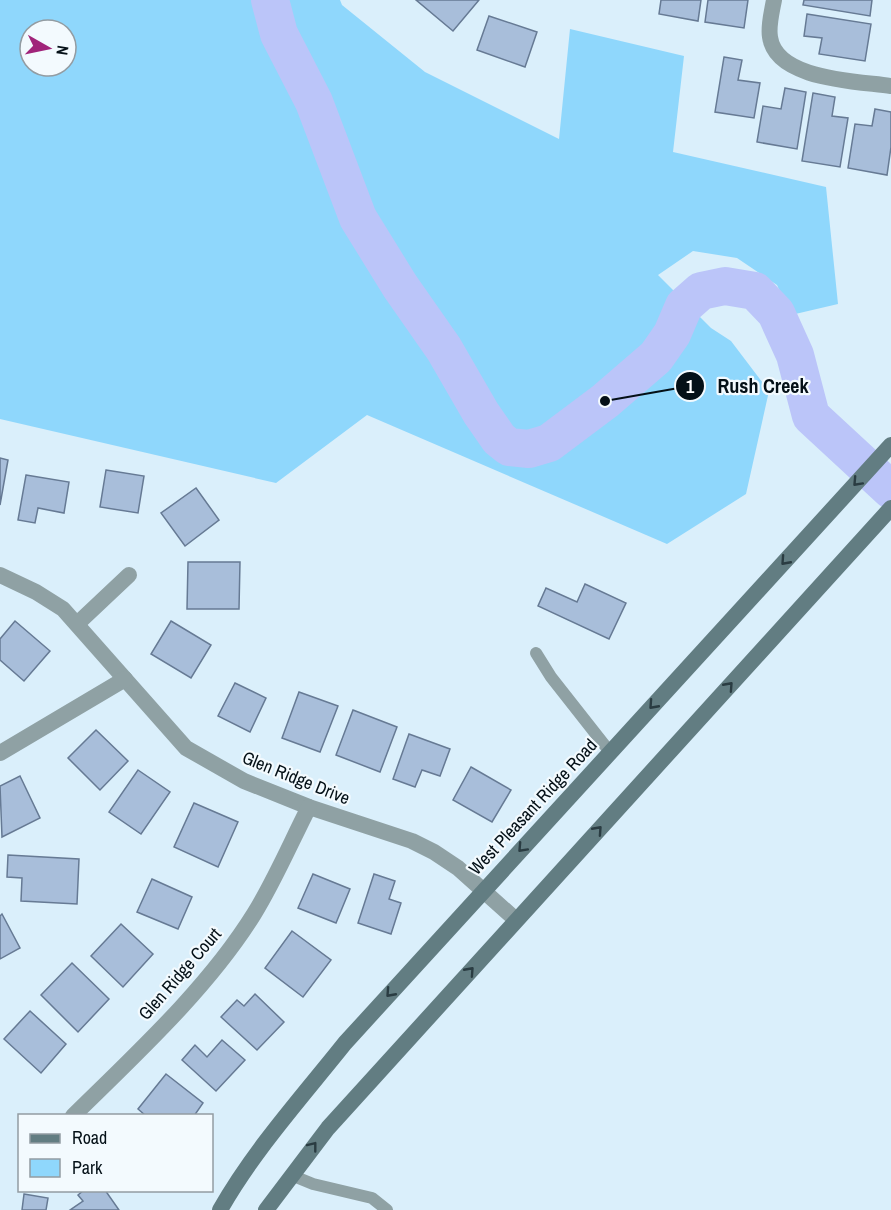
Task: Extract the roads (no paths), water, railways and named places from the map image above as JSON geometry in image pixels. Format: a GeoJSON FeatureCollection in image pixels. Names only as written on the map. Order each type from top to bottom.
{"type":"FeatureCollection","features":[{"type":"Feature","properties":{"kind":"main road","name":"West Pleasant Ridge Road"},"geometry":{"type":"LineString","coordinates":[[220,1210],[232,1189],[345,1043],[890,446]]}},
{"type":"Feature","properties":{"kind":"main road"},"geometry":{"type":"LineString","coordinates":[[266,1210],[328,1128],[891,508]]}},
{"type":"Feature","properties":{"kind":"street"},"geometry":{"type":"LineString","coordinates":[[774,0],[769,36],[774,52],[786,63],[804,72],[891,86]]}},
{"type":"Feature","properties":{"kind":"street","name":"Glen Ridge Drive"},"geometry":{"type":"LineString","coordinates":[[0,575],[54,603],[76,624],[186,748],[244,781],[309,807],[412,841],[458,868],[516,920]]}},
{"type":"Feature","properties":{"kind":"street"},"geometry":{"type":"LineString","coordinates":[[76,624],[129,575]]}},
{"type":"Feature","properties":{"kind":"street"},"geometry":{"type":"LineString","coordinates":[[0,753],[125,679]]}},
{"type":"Feature","properties":{"kind":"street","name":"Glen Ridge Court"},"geometry":{"type":"LineString","coordinates":[[75,1114],[126,1065],[220,962],[255,913],[309,807]]}},
{"type":"Feature","properties":{"kind":"lane"},"geometry":{"type":"LineString","coordinates":[[536,653],[550,677],[610,752]]}},
{"type":"Feature","properties":{"kind":"lane"},"geometry":{"type":"LineString","coordinates":[[291,1175],[313,1184],[372,1198],[387,1210]]}},
{"type":"Feature","properties":{"kind":"waterway"},"geometry":{"type":"LineString","coordinates":[[270,0],[279,34],[314,102],[358,218],[400,286],[444,349],[481,413],[499,439],[509,447],[529,449],[549,443],[605,401],[656,357],[672,334],[684,306],[701,291],[725,286],[755,291],[776,313],[795,355],[811,416],[891,490]]}},
{"type":"Feature","properties":{"kind":"place","name":"Rush Creek"},"geometry":{"type":"Point","coordinates":[605,401]}}]}
